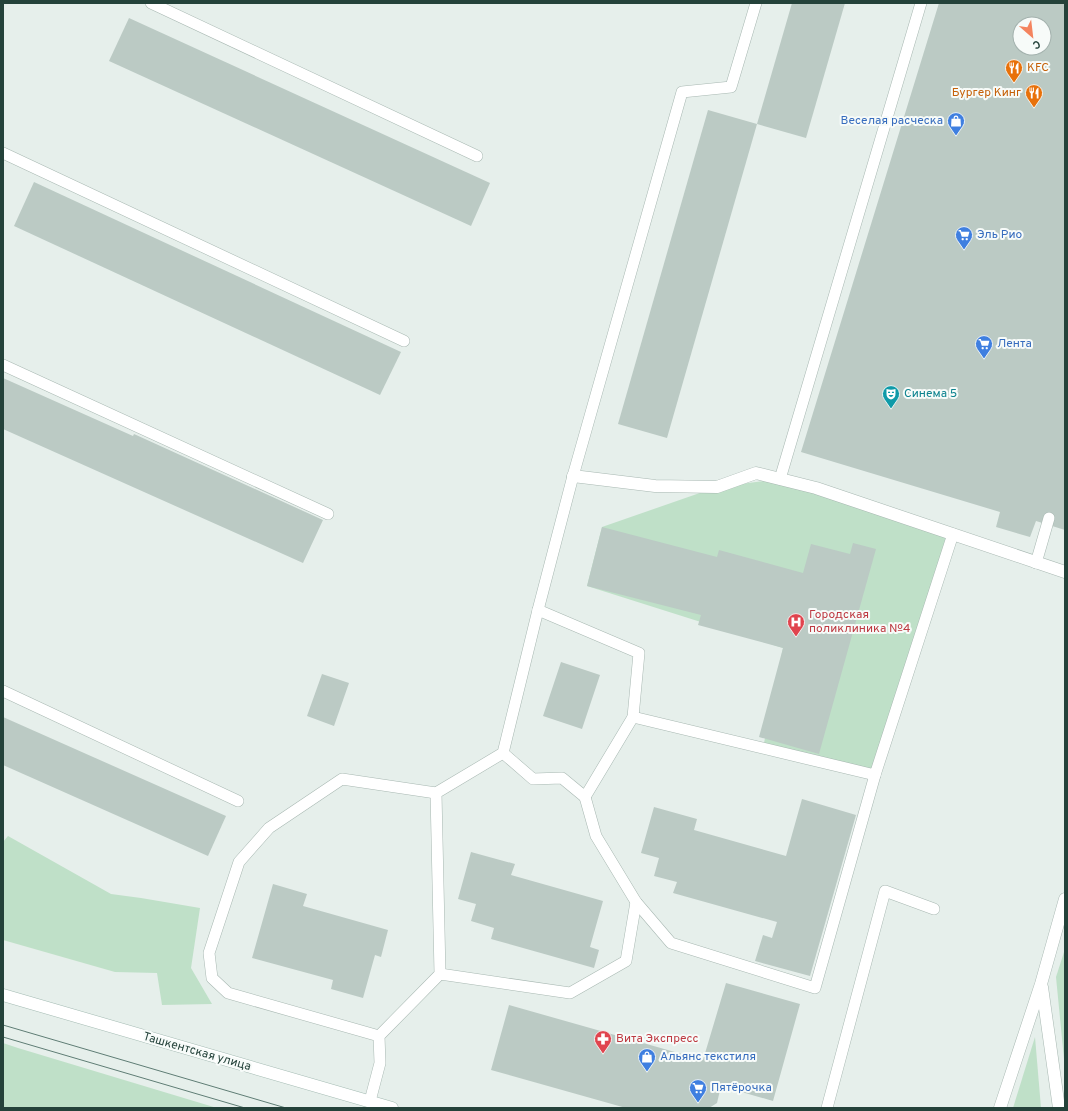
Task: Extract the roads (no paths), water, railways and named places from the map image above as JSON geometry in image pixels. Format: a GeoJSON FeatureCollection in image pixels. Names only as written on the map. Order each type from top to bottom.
{"type":"FeatureCollection","features":[{"type":"Feature","properties":{"kind":"street"},"geometry":{"type":"LineString","coordinates":[[573,476],[655,486],[717,487],[756,473],[816,488],[1065,572]]}},
{"type":"Feature","properties":{"kind":"street"},"geometry":{"type":"LineString","coordinates":[[1000,1108],[1041,984],[1065,899]]}},
{"type":"Feature","properties":{"kind":"street"},"geometry":{"type":"LineString","coordinates":[[1041,984],[1059,1108]]}},
{"type":"Feature","properties":{"kind":"street","name":"Ташкентская улица"},"geometry":{"type":"LineString","coordinates":[[3,995],[392,1108]]}},
{"type":"Feature","properties":{"kind":"lane"},"geometry":{"type":"LineString","coordinates":[[151,3],[477,156]]}},
{"type":"Feature","properties":{"kind":"lane"},"geometry":{"type":"LineString","coordinates":[[379,1036],[228,993],[212,978],[209,953],[239,862],[269,828],[342,779],[436,794],[503,753],[573,476],[682,92],[731,87],[756,3]]}},
{"type":"Feature","properties":{"kind":"lane"},"geometry":{"type":"LineString","coordinates":[[780,479],[921,3]]}},
{"type":"Feature","properties":{"kind":"lane"},"geometry":{"type":"LineString","coordinates":[[3,153],[404,341]]}},
{"type":"Feature","properties":{"kind":"lane"},"geometry":{"type":"LineString","coordinates":[[3,365],[328,514]]}},
{"type":"Feature","properties":{"kind":"lane"},"geometry":{"type":"LineString","coordinates":[[1036,563],[1049,518]]}},
{"type":"Feature","properties":{"kind":"lane"},"geometry":{"type":"LineString","coordinates":[[503,753],[533,779],[562,778],[585,797],[596,836],[636,902],[671,943],[814,988],[875,775],[953,534]]}},
{"type":"Feature","properties":{"kind":"lane"},"geometry":{"type":"LineString","coordinates":[[538,610],[639,653],[633,717],[585,797]]}},
{"type":"Feature","properties":{"kind":"lane"},"geometry":{"type":"LineString","coordinates":[[3,692],[238,801]]}},
{"type":"Feature","properties":{"kind":"lane"},"geometry":{"type":"LineString","coordinates":[[633,717],[875,775]]}},
{"type":"Feature","properties":{"kind":"lane"},"geometry":{"type":"LineString","coordinates":[[370,1101],[380,1063],[379,1036],[440,974],[436,794]]}},
{"type":"Feature","properties":{"kind":"lane"},"geometry":{"type":"LineString","coordinates":[[827,1108],[885,891],[934,909]]}},
{"type":"Feature","properties":{"kind":"lane"},"geometry":{"type":"LineString","coordinates":[[440,974],[570,993],[626,961],[636,902]]}},
{"type":"Feature","properties":{"kind":"tram line"},"geometry":{"type":"LineString","coordinates":[[3,1025],[286,1108]]}},
{"type":"Feature","properties":{"kind":"tram line"},"geometry":{"type":"LineString","coordinates":[[3,1037],[245,1108]]}},
{"type":"Feature","properties":{"kind":"place","name":"KFC"},"geometry":{"type":"Point","coordinates":[1014,83]}},
{"type":"Feature","properties":{"kind":"place","name":"Бургер Кинг"},"geometry":{"type":"Point","coordinates":[1034,108]}},
{"type":"Feature","properties":{"kind":"place","name":"Веселая расческа"},"geometry":{"type":"Point","coordinates":[956,136]}},
{"type":"Feature","properties":{"kind":"place","name":"Эль Рио"},"geometry":{"type":"Point","coordinates":[964,250]}},
{"type":"Feature","properties":{"kind":"place","name":"Лента"},"geometry":{"type":"Point","coordinates":[984,359]}},
{"type":"Feature","properties":{"kind":"place","name":"Синема 5"},"geometry":{"type":"Point","coordinates":[891,409]}},
{"type":"Feature","properties":{"kind":"place","name":"Городская поликлиника №4"},"geometry":{"type":"Point","coordinates":[796,637]}},
{"type":"Feature","properties":{"kind":"place","name":"Вита Экспресс"},"geometry":{"type":"Point","coordinates":[603,1054]}},
{"type":"Feature","properties":{"kind":"place","name":"Альянс текстиля"},"geometry":{"type":"Point","coordinates":[647,1072]}},
{"type":"Feature","properties":{"kind":"place","name":"Пятёрочка"},"geometry":{"type":"Point","coordinates":[698,1103]}}]}
